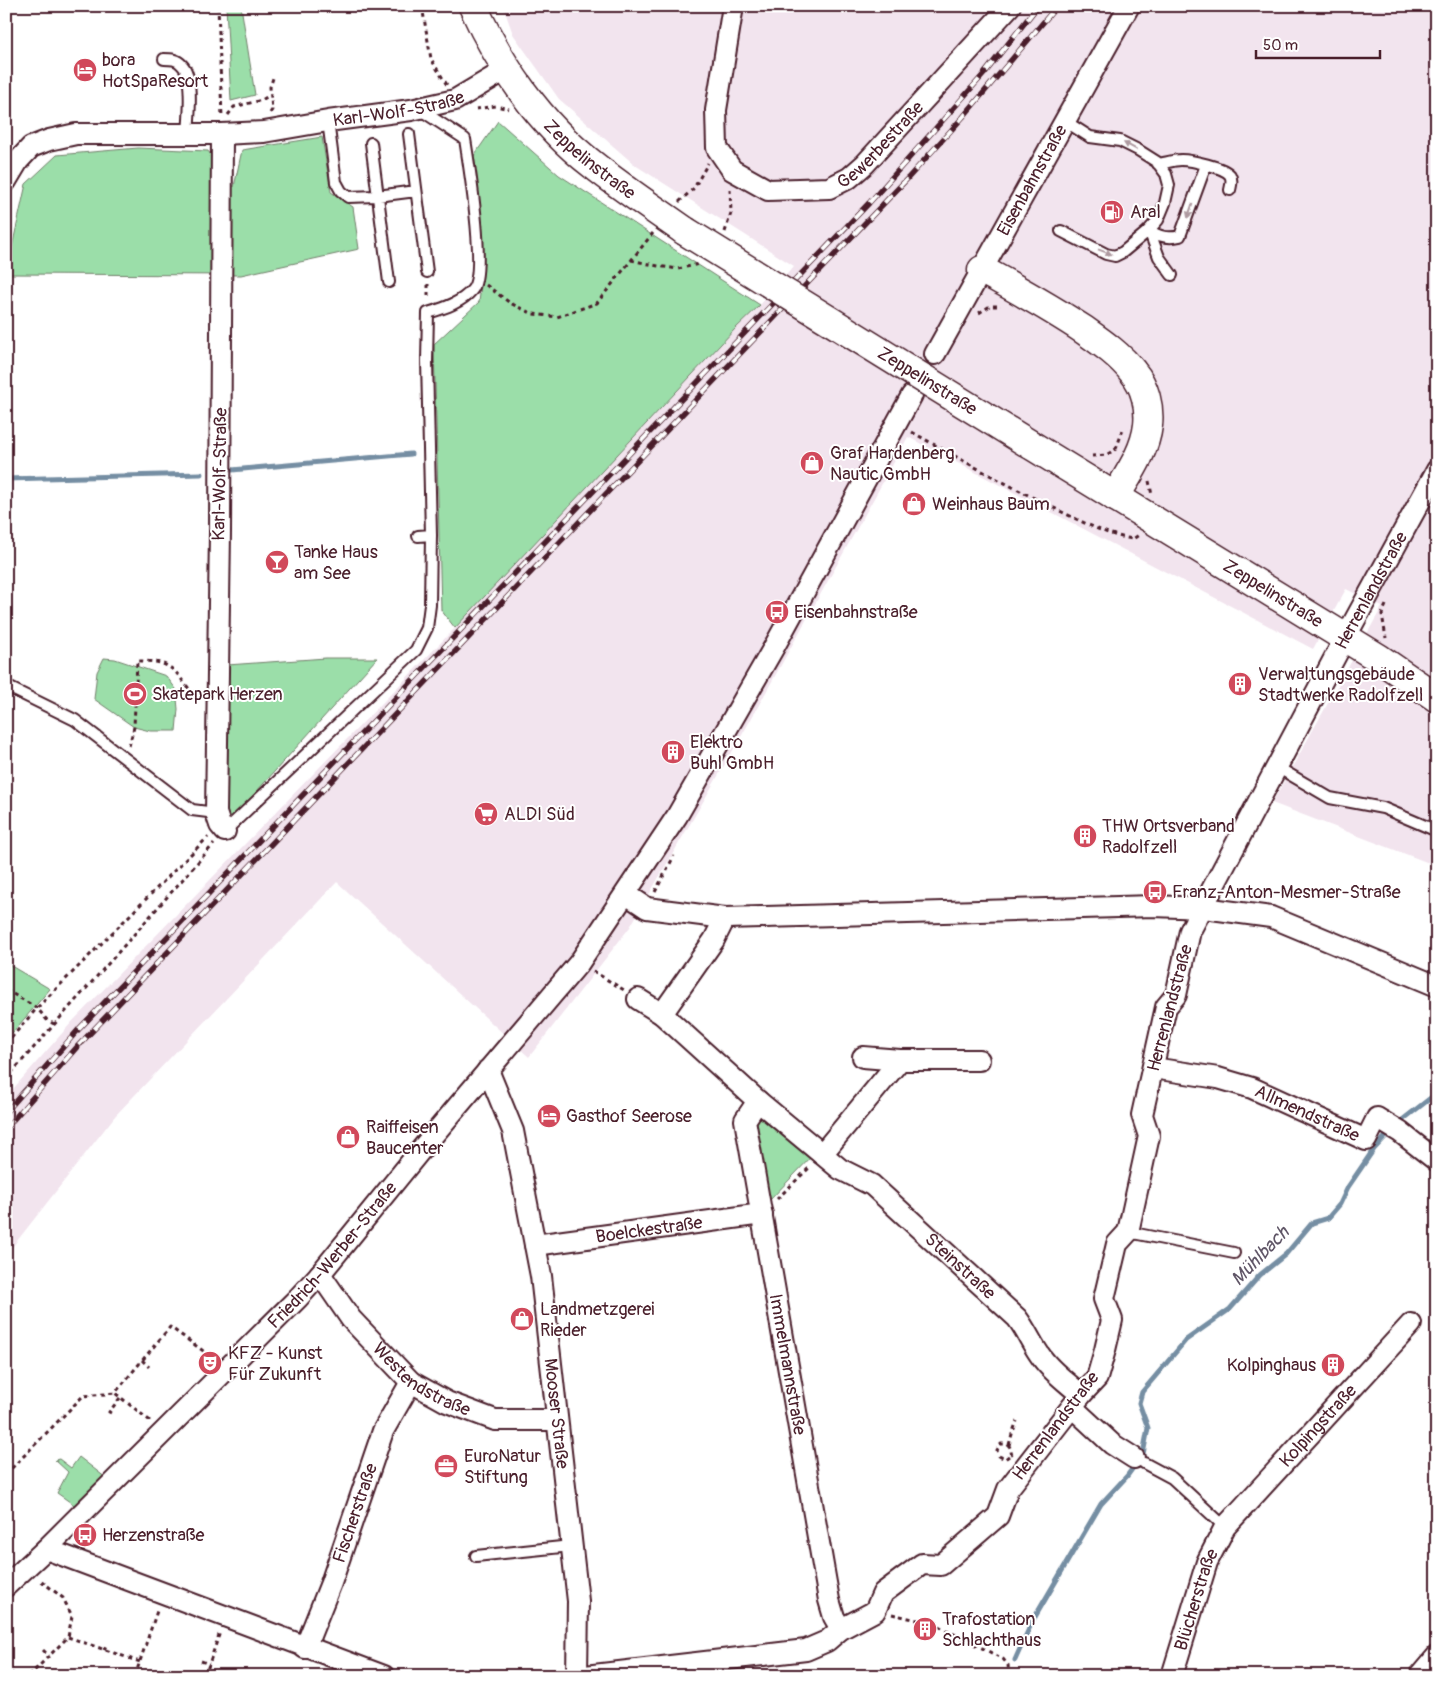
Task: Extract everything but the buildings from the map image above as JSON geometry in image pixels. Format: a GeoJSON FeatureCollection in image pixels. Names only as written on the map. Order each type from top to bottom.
{"type":"FeatureCollection","features":[{"type":"Feature","properties":{"kind":"main road","name":"Zeppelinstraße"},"geometry":{"type":"LineString","coordinates":[[473,6],[486,34],[528,99],[572,147],[591,164],[685,219],[1031,445],[1345,638],[1437,698]]}},
{"type":"Feature","properties":{"kind":"main road"},"geometry":{"type":"LineString","coordinates":[[982,270],[1060,314],[1115,353],[1134,373],[1144,391],[1148,405],[1148,425],[1144,444],[1126,455],[1115,498]]}},
{"type":"Feature","properties":{"kind":"street","name":"Gewerbestraße"},"geometry":{"type":"LineString","coordinates":[[733,6],[716,110],[717,148],[732,170],[768,190],[829,188],[849,178],[865,164],[1010,6]]}},
{"type":"Feature","properties":{"kind":"street","name":"Eisenbahnstraße"},"geometry":{"type":"LineString","coordinates":[[935,354],[1129,6]]}},
{"type":"Feature","properties":{"kind":"street","name":"Karl-Wolf-Straße"},"geometry":{"type":"LineString","coordinates":[[6,181],[12,157],[49,140],[76,134],[188,134],[224,127],[264,132],[418,108],[455,100],[507,69]]}},
{"type":"Feature","properties":{"kind":"street","name":"Karl-Wolf-Straße"},"geometry":{"type":"LineString","coordinates":[[220,823],[218,702],[224,127]]}},
{"type":"Feature","properties":{"kind":"street"},"geometry":{"type":"LineString","coordinates":[[912,395],[774,647],[687,799],[626,894],[647,908],[725,918],[1154,906],[1204,908],[1271,917],[1437,986]]}},
{"type":"Feature","properties":{"kind":"street","name":"Herrenlandstraße"},"geometry":{"type":"LineString","coordinates":[[875,1611],[883,1593],[922,1564],[942,1565],[998,1516],[1019,1460],[1077,1401],[1096,1378],[1112,1320],[1104,1299],[1117,1244],[1128,1232],[1149,1136],[1142,1115],[1166,1007],[1176,995],[1190,931],[1204,908],[1345,638],[1437,470]]}},
{"type":"Feature","properties":{"kind":"street","name":"Friedrich-Werber-Straße"},"geometry":{"type":"LineString","coordinates":[[6,1586],[46,1549],[320,1274],[488,1070],[580,963],[626,894]]}},
{"type":"Feature","properties":{"kind":"street"},"geometry":{"type":"LineString","coordinates":[[662,1014],[714,940],[725,918]]}},
{"type":"Feature","properties":{"kind":"street","name":"Steinstraße"},"geometry":{"type":"LineString","coordinates":[[638,999],[662,1014],[758,1101],[840,1169],[872,1185],[1018,1318],[1043,1360],[1112,1444],[1139,1460]]}},
{"type":"Feature","properties":{"kind":"street"},"geometry":{"type":"LineString","coordinates":[[863,1057],[900,1060],[979,1060]]}},
{"type":"Feature","properties":{"kind":"street"},"geometry":{"type":"LineString","coordinates":[[822,1154],[900,1060]]}},
{"type":"Feature","properties":{"kind":"street","name":"Allmendstraße"},"geometry":{"type":"LineString","coordinates":[[1153,1068],[1218,1078],[1252,1088],[1366,1140],[1377,1118],[1437,1161]]}},
{"type":"Feature","properties":{"kind":"street","name":"Mooser Straße"},"geometry":{"type":"LineString","coordinates":[[488,1070],[513,1131],[541,1276],[578,1601],[577,1676]]}},
{"type":"Feature","properties":{"kind":"street","name":"Immelmannstraße"},"geometry":{"type":"LineString","coordinates":[[758,1101],[745,1120],[830,1600],[834,1617],[841,1629]]}},
{"type":"Feature","properties":{"kind":"street","name":"Boelckestraße"},"geometry":{"type":"LineString","coordinates":[[535,1245],[762,1214]]}},
{"type":"Feature","properties":{"kind":"street","name":"Westendstraße"},"geometry":{"type":"LineString","coordinates":[[320,1274],[351,1320],[411,1382],[447,1402],[495,1420],[557,1420]]}},
{"type":"Feature","properties":{"kind":"street","name":"Kolpingstraße"},"geometry":{"type":"LineString","coordinates":[[1225,1527],[1411,1324]]}},
{"type":"Feature","properties":{"kind":"street","name":"Fischerstraße"},"geometry":{"type":"LineString","coordinates":[[306,1648],[331,1583],[382,1431],[411,1382]]}},
{"type":"Feature","properties":{"kind":"street","name":"Blücherstraße"},"geometry":{"type":"LineString","coordinates":[[1172,1676],[1207,1562],[1225,1527]]}},
{"type":"Feature","properties":{"kind":"street"},"geometry":{"type":"LineString","coordinates":[[46,1549],[384,1676]]}},
{"type":"Feature","properties":{"kind":"street"},"geometry":{"type":"LineString","coordinates":[[585,1676],[806,1650],[827,1641],[841,1629],[875,1611]]}},
{"type":"Feature","properties":{"kind":"street"},"geometry":{"type":"LineString","coordinates":[[1420,1676],[1437,1656]]}},
{"type":"Feature","properties":{"kind":"lane"},"geometry":{"type":"LineString","coordinates":[[164,59],[173,59],[183,65],[189,80],[188,134]]}},
{"type":"Feature","properties":{"kind":"lane"},"geometry":{"type":"LineString","coordinates":[[6,686],[75,720],[192,810],[220,823],[416,650],[426,628],[430,605],[428,313],[456,303],[473,290],[478,279],[473,190],[465,139],[418,108]]}},
{"type":"Feature","properties":{"kind":"lane"},"geometry":{"type":"LineString","coordinates":[[328,121],[336,182],[341,191],[348,197],[377,196],[416,191]]}},
{"type":"Feature","properties":{"kind":"lane"},"geometry":{"type":"LineString","coordinates":[[1061,231],[1106,254],[1116,256],[1149,230],[1158,220],[1165,204],[1169,185],[1166,174],[1158,164],[1138,150],[1120,140],[1090,137],[1065,121]]}},
{"type":"Feature","properties":{"kind":"lane"},"geometry":{"type":"LineString","coordinates":[[409,134],[427,272]]}},
{"type":"Feature","properties":{"kind":"lane"},"geometry":{"type":"LineString","coordinates":[[370,143],[389,282]]}},
{"type":"Feature","properties":{"kind":"lane"},"geometry":{"type":"LineString","coordinates":[[1158,164],[1179,160],[1206,165],[1229,174],[1232,181],[1230,190]]}},
{"type":"Feature","properties":{"kind":"lane"},"geometry":{"type":"LineString","coordinates":[[1149,230],[1157,236],[1167,238],[1180,236],[1206,165]]}},
{"type":"Feature","properties":{"kind":"lane"},"geometry":{"type":"LineString","coordinates":[[1149,230],[1159,256],[1172,275]]}},
{"type":"Feature","properties":{"kind":"lane"},"geometry":{"type":"LineString","coordinates":[[418,536],[431,535]]}},
{"type":"Feature","properties":{"kind":"lane"},"geometry":{"type":"LineString","coordinates":[[1277,767],[1330,798],[1383,808],[1437,831]]}},
{"type":"Feature","properties":{"kind":"lane"},"geometry":{"type":"LineString","coordinates":[[1128,1232],[1234,1254]]}},
{"type":"Feature","properties":{"kind":"lane","name":"Steinstraße"},"geometry":{"type":"LineString","coordinates":[[1139,1460],[1172,1478],[1225,1527]]}},
{"type":"Feature","properties":{"kind":"lane"},"geometry":{"type":"LineString","coordinates":[[476,1556],[571,1546]]}},
{"type":"Feature","properties":{"kind":"path"},"geometry":{"type":"LineString","coordinates":[[218,6],[224,127]]}},
{"type":"Feature","properties":{"kind":"path"},"geometry":{"type":"LineString","coordinates":[[269,116],[272,110],[270,87],[274,75]]}},
{"type":"Feature","properties":{"kind":"path"},"geometry":{"type":"LineString","coordinates":[[224,127],[234,107],[262,100],[270,94]]}},
{"type":"Feature","properties":{"kind":"path"},"geometry":{"type":"LineString","coordinates":[[678,203],[694,188],[702,172]]}},
{"type":"Feature","properties":{"kind":"path"},"geometry":{"type":"LineString","coordinates":[[671,198],[678,203],[685,219]]}},
{"type":"Feature","properties":{"kind":"path"},"geometry":{"type":"LineString","coordinates":[[478,279],[510,302],[533,314],[557,317],[597,302],[656,228]]}},
{"type":"Feature","properties":{"kind":"path"},"geometry":{"type":"LineString","coordinates":[[427,272],[428,313]]}},
{"type":"Feature","properties":{"kind":"path"},"geometry":{"type":"LineString","coordinates":[[974,316],[990,306],[1005,306]]}},
{"type":"Feature","properties":{"kind":"path"},"geometry":{"type":"LineString","coordinates":[[1090,456],[1126,455],[1128,419]]}},
{"type":"Feature","properties":{"kind":"path"},"geometry":{"type":"LineString","coordinates":[[897,424],[988,475],[1099,530],[1122,538],[1133,539],[1142,534]]}},
{"type":"Feature","properties":{"kind":"path"},"geometry":{"type":"LineString","coordinates":[[1370,594],[1386,602],[1382,614],[1388,646]]}},
{"type":"Feature","properties":{"kind":"path"},"geometry":{"type":"LineString","coordinates":[[126,759],[134,727],[137,661],[152,661],[170,667],[192,694],[205,701],[218,702]]}},
{"type":"Feature","properties":{"kind":"path"},"geometry":{"type":"LineString","coordinates":[[6,1044],[37,1008],[220,823]]}},
{"type":"Feature","properties":{"kind":"path"},"geometry":{"type":"LineString","coordinates":[[6,1080],[220,823]]}},
{"type":"Feature","properties":{"kind":"path"},"geometry":{"type":"LineString","coordinates":[[580,963],[638,999]]}},
{"type":"Feature","properties":{"kind":"path"},"geometry":{"type":"LineString","coordinates":[[6,990],[37,1008],[54,1024]]}},
{"type":"Feature","properties":{"kind":"path"},"geometry":{"type":"LineString","coordinates":[[762,1214],[822,1154]]}},
{"type":"Feature","properties":{"kind":"path"},"geometry":{"type":"LineString","coordinates":[[6,1474],[83,1396],[115,1393],[170,1327],[227,1369]]}},
{"type":"Feature","properties":{"kind":"path"},"geometry":{"type":"LineString","coordinates":[[142,1360],[149,1367]]}},
{"type":"Feature","properties":{"kind":"path"},"geometry":{"type":"LineString","coordinates":[[115,1393],[149,1420],[145,1425]]}},
{"type":"Feature","properties":{"kind":"path"},"geometry":{"type":"LineString","coordinates":[[111,1414],[109,1412],[120,1398]]}},
{"type":"Feature","properties":{"kind":"path"},"geometry":{"type":"LineString","coordinates":[[1009,1445],[1018,1422]]}},
{"type":"Feature","properties":{"kind":"path"},"geometry":{"type":"LineString","coordinates":[[1001,1444],[1007,1444],[1019,1460],[1005,1459],[998,1456],[997,1450],[1001,1444]]}},
{"type":"Feature","properties":{"kind":"path"},"geometry":{"type":"LineString","coordinates":[[25,1568],[63,1598],[72,1616],[68,1637],[29,1676]]}},
{"type":"Feature","properties":{"kind":"path"},"geometry":{"type":"LineString","coordinates":[[135,1676],[163,1593]]}},
{"type":"Feature","properties":{"kind":"path"},"geometry":{"type":"LineString","coordinates":[[875,1611],[934,1624],[1003,1659],[1008,1665],[1009,1676]]}},
{"type":"Feature","properties":{"kind":"path"},"geometry":{"type":"LineString","coordinates":[[205,1676],[225,1617]]}},
{"type":"Feature","properties":{"kind":"path"},"geometry":{"type":"LineString","coordinates":[[68,1637],[140,1662]]}},
{"type":"Feature","properties":{"kind":"path"},"geometry":{"type":"LineString","coordinates":[[104,1650],[107,1644]]}},
{"type":"Feature","properties":{"kind":"path"},"geometry":{"type":"LineString","coordinates":[[43,1650],[49,1656]]}},
{"type":"Feature","properties":{"kind":"path"},"geometry":{"type":"LineString","coordinates":[[201,1661],[209,1664]]}},
{"type":"Feature","properties":{"kind":"path"},"geometry":{"type":"LineString","coordinates":[[6,1667],[14,1676]]}},
{"type":"Feature","properties":{"kind":"shaded area"},"geometry":{"type":"Polygon","coordinates":[[[503,6],[1437,6],[1437,866],[1272,803],[1382,607],[1346,589],[1313,649],[908,437],[746,728],[630,927],[529,1057],[337,882],[115,1116],[6,1255],[6,1097],[72,1022],[455,628],[735,329],[760,305],[794,266],[635,165],[559,99],[513,34],[503,6]]]}},
{"type":"Feature","properties":{"kind":"green space"},"geometry":{"type":"Polygon","coordinates":[[[226,6],[241,6],[255,95],[231,101],[226,6]]]}},
{"type":"Feature","properties":{"kind":"green space"},"geometry":{"type":"Polygon","coordinates":[[[498,121],[559,175],[760,305],[735,329],[455,628],[441,610],[434,344],[479,302],[484,262],[473,157],[498,121]]]}},
{"type":"Feature","properties":{"kind":"green space"},"geometry":{"type":"Polygon","coordinates":[[[322,137],[331,192],[353,207],[359,249],[241,275],[6,274],[26,184],[57,155],[138,148],[208,151],[234,187],[242,150],[322,137]]]}},
{"type":"Feature","properties":{"kind":"green space","name":"Skatepark Herzen"},"geometry":{"type":"Polygon","coordinates":[[[104,658],[115,659],[166,676],[176,689],[178,709],[176,731],[150,731],[134,727],[94,699],[97,672],[104,658]]]}},
{"type":"Feature","properties":{"kind":"green space"},"geometry":{"type":"Polygon","coordinates":[[[326,658],[377,658],[229,822],[222,814],[227,665],[326,658]]]}},
{"type":"Feature","properties":{"kind":"green space"},"geometry":{"type":"Polygon","coordinates":[[[6,963],[50,989],[6,1040],[6,963]]]}},
{"type":"Feature","properties":{"kind":"green space"},"geometry":{"type":"Polygon","coordinates":[[[762,1114],[815,1153],[769,1201],[766,1196],[757,1125],[758,1119],[762,1114]]]}},
{"type":"Feature","properties":{"kind":"green space"},"geometry":{"type":"Polygon","coordinates":[[[79,1457],[106,1478],[77,1507],[57,1493],[68,1472],[55,1460],[59,1459],[71,1468],[79,1457]]]}},
{"type":"Feature","properties":{"kind":"waterway"},"geometry":{"type":"LineString","coordinates":[[232,470],[411,454]]}},
{"type":"Feature","properties":{"kind":"waterway"},"geometry":{"type":"LineString","coordinates":[[6,479],[201,474]]}},
{"type":"Feature","properties":{"kind":"waterway","name":"Mühlbach"},"geometry":{"type":"LineString","coordinates":[[1396,1125],[1437,1093]]}},
{"type":"Feature","properties":{"kind":"waterway","name":"Mühlbach"},"geometry":{"type":"LineString","coordinates":[[1015,1660],[1032,1622],[1101,1504],[1127,1476],[1143,1454],[1148,1428],[1139,1403],[1142,1392],[1186,1340],[1230,1309],[1260,1275],[1286,1254],[1312,1223],[1328,1218],[1340,1204],[1348,1187],[1374,1149],[1390,1132]]}},
{"type":"Feature","properties":{"kind":"railway"},"geometry":{"type":"LineString","coordinates":[[6,1112],[79,1029],[869,203],[984,74],[1038,6]]}},
{"type":"Feature","properties":{"kind":"railway"},"geometry":{"type":"LineString","coordinates":[[6,1128],[77,1047],[908,178],[963,117],[1057,6]]}},
{"type":"Feature","properties":{"kind":"place","name":"bora HotSpaResort"},"geometry":{"type":"Point","coordinates":[85,70]}},
{"type":"Feature","properties":{"kind":"place","name":"Aral"},"geometry":{"type":"Point","coordinates":[1112,212]}},
{"type":"Feature","properties":{"kind":"place","name":"Graf Hardenberg Nautic GmbH"},"geometry":{"type":"Point","coordinates":[812,463]}},
{"type":"Feature","properties":{"kind":"place","name":"Weinhaus Baum"},"geometry":{"type":"Point","coordinates":[914,504]}},
{"type":"Feature","properties":{"kind":"place","name":"Tanke Haus am See"},"geometry":{"type":"Point","coordinates":[277,562]}},
{"type":"Feature","properties":{"kind":"place","name":"Eisenbahnstraße"},"geometry":{"type":"Point","coordinates":[777,612]}},
{"type":"Feature","properties":{"kind":"place","name":"Verwaltungsgebäude Stadtwerke Radolfzell"},"geometry":{"type":"Point","coordinates":[1240,684]}},
{"type":"Feature","properties":{"kind":"place","name":"Skatepark Herzen"},"geometry":{"type":"Point","coordinates":[135,694]}},
{"type":"Feature","properties":{"kind":"place","name":"Elektro Buhl GmbH"},"geometry":{"type":"Point","coordinates":[673,752]}},
{"type":"Feature","properties":{"kind":"place","name":"ALDI Süd"},"geometry":{"type":"Point","coordinates":[486,814]}},
{"type":"Feature","properties":{"kind":"place","name":"THW Ortsverband Radolfzell"},"geometry":{"type":"Point","coordinates":[1085,836]}},
{"type":"Feature","properties":{"kind":"place","name":"Franz-Anton-Mesmer-Straße"},"geometry":{"type":"Point","coordinates":[1155,892]}},
{"type":"Feature","properties":{"kind":"place","name":"Gasthof Seerose"},"geometry":{"type":"Point","coordinates":[549,1116]}},
{"type":"Feature","properties":{"kind":"place","name":"Raiffeisen Baucenter"},"geometry":{"type":"Point","coordinates":[348,1137]}},
{"type":"Feature","properties":{"kind":"place","name":"Landmetzgerei Rieder"},"geometry":{"type":"Point","coordinates":[522,1319]}},
{"type":"Feature","properties":{"kind":"place","name":"KFZ - Kunst Für Zukunft"},"geometry":{"type":"Point","coordinates":[210,1363]}},
{"type":"Feature","properties":{"kind":"place","name":"Kolpinghaus"},"geometry":{"type":"Point","coordinates":[1333,1365]}},
{"type":"Feature","properties":{"kind":"place","name":"EuroNatur Stiftung"},"geometry":{"type":"Point","coordinates":[446,1466]}},
{"type":"Feature","properties":{"kind":"place","name":"Herzenstraße"},"geometry":{"type":"Point","coordinates":[85,1535]}},
{"type":"Feature","properties":{"kind":"place","name":"Trafostation Schlachthaus"},"geometry":{"type":"Point","coordinates":[925,1629]}}]}
